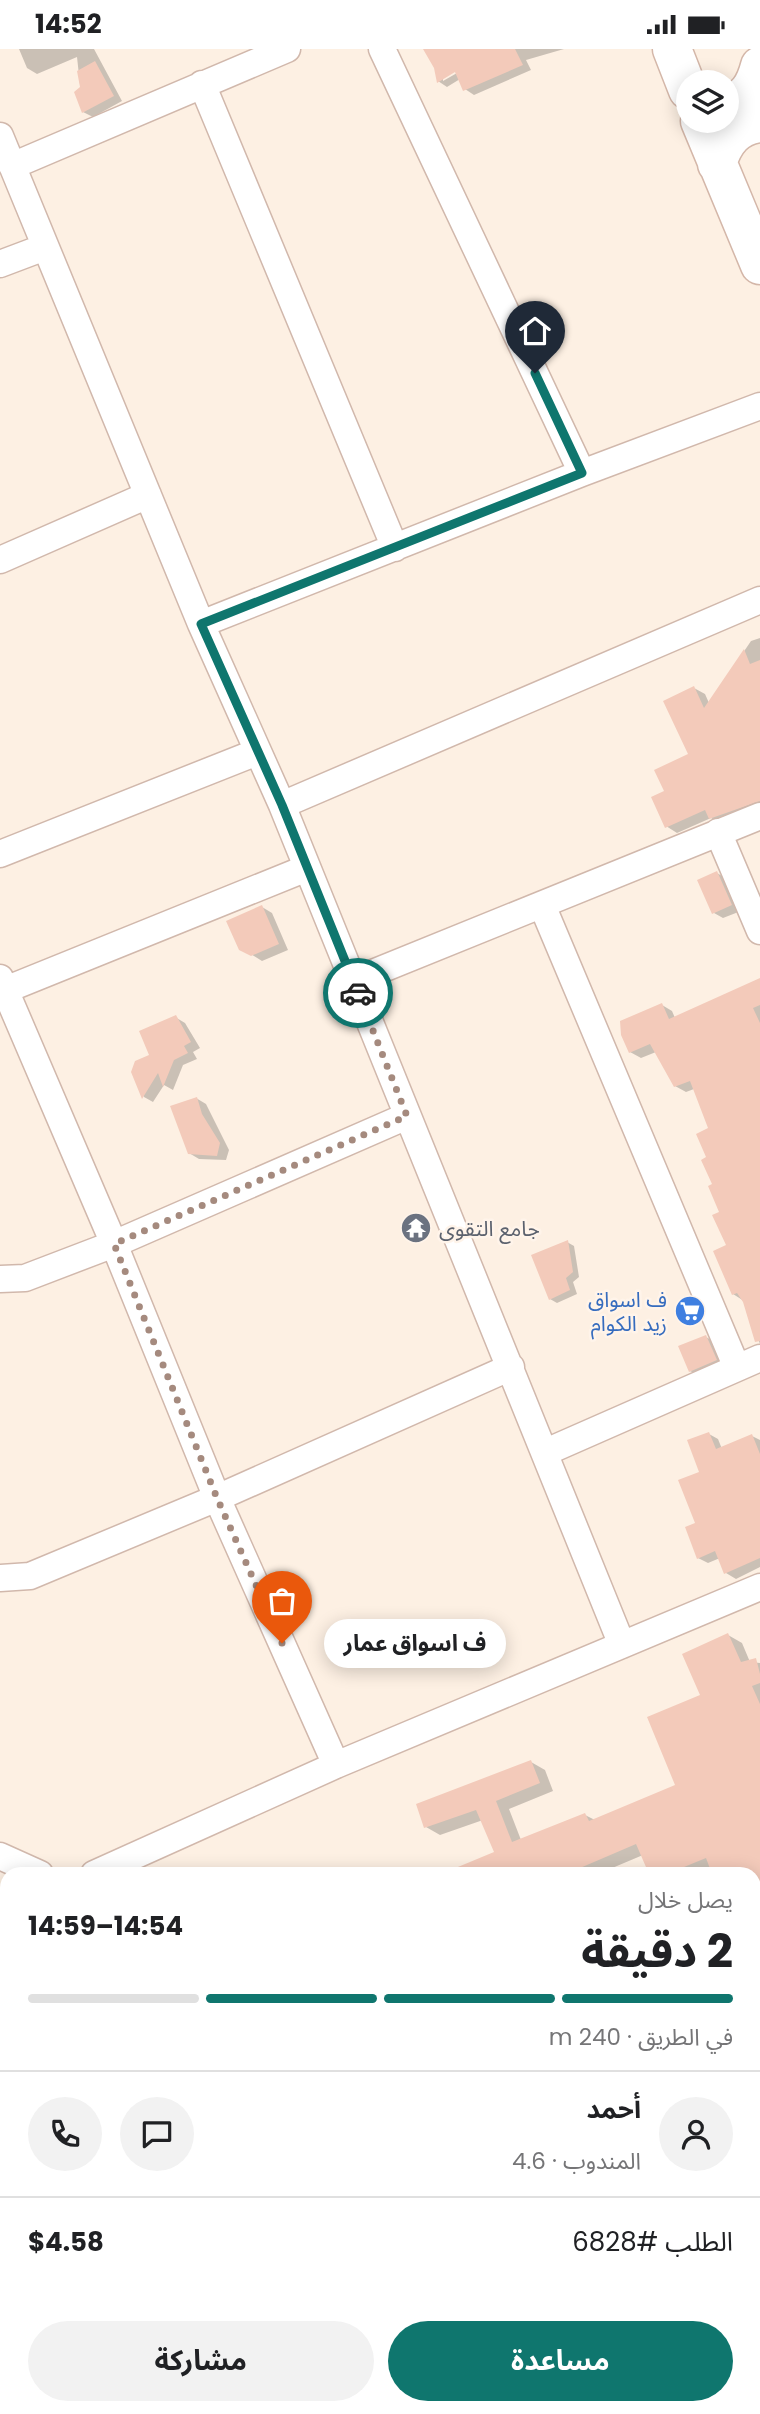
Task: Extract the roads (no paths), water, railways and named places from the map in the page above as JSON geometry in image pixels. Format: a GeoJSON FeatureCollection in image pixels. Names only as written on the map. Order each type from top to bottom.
{"type":"FeatureCollection","features":[{"type":"Feature","properties":{"kind":"main road"},"geometry":{"type":"LineString","coordinates":[[672,49],[680,70]]}},
{"type":"Feature","properties":{"kind":"main road"},"geometry":{"type":"LineString","coordinates":[[739,98],[747,94],[756,81],[760,66],[752,49]]}},
{"type":"Feature","properties":{"kind":"main road"},"geometry":{"type":"LineString","coordinates":[[717,164],[730,137],[742,128],[760,123]]}},
{"type":"Feature","properties":{"kind":"main road"},"geometry":{"type":"LineString","coordinates":[[705,133],[760,265]]}},
{"type":"Feature","properties":{"kind":"street"},"geometry":{"type":"LineString","coordinates":[[12,166],[287,49]]}},
{"type":"Feature","properties":{"kind":"street"},"geometry":{"type":"LineString","coordinates":[[382,49],[582,473]]}},
{"type":"Feature","properties":{"kind":"street"},"geometry":{"type":"LineString","coordinates":[[202,84],[395,548]]}},
{"type":"Feature","properties":{"kind":"street"},"geometry":{"type":"LineString","coordinates":[[0,136],[201,624],[282,805],[622,1645]]}},
{"type":"Feature","properties":{"kind":"street"},"geometry":{"type":"LineString","coordinates":[[0,264],[45,247]]}},
{"type":"Feature","properties":{"kind":"street"},"geometry":{"type":"LineString","coordinates":[[201,624],[582,473],[760,406]]}},
{"type":"Feature","properties":{"kind":"street"},"geometry":{"type":"LineString","coordinates":[[0,560],[148,495]]}},
{"type":"Feature","properties":{"kind":"street"},"geometry":{"type":"LineString","coordinates":[[282,805],[760,600]]}},
{"type":"Feature","properties":{"kind":"street"},"geometry":{"type":"LineString","coordinates":[[0,854],[257,752]]}},
{"type":"Feature","properties":{"kind":"street"},"geometry":{"type":"LineString","coordinates":[[353,981],[760,816]]}},
{"type":"Feature","properties":{"kind":"street"},"geometry":{"type":"LineString","coordinates":[[718,832],[760,931]]}},
{"type":"Feature","properties":{"kind":"street"},"geometry":{"type":"LineString","coordinates":[[307,869],[3,984],[114,1244],[217,1498],[336,1765]]}},
{"type":"Feature","properties":{"kind":"street"},"geometry":{"type":"LineString","coordinates":[[541,905],[748,1363],[546,1452]]}},
{"type":"Feature","properties":{"kind":"street"},"geometry":{"type":"LineString","coordinates":[[0,1279],[25,1278],[114,1244],[407,1116]]}},
{"type":"Feature","properties":{"kind":"street"},"geometry":{"type":"LineString","coordinates":[[0,1578],[30,1576],[217,1498],[511,1367]]}},
{"type":"Feature","properties":{"kind":"street"},"geometry":{"type":"LineString","coordinates":[[119,1867],[336,1765],[760,1587]]}},
{"type":"Feature","properties":{"kind":"street"},"geometry":{"type":"LineString","coordinates":[[0,1856],[24,1867]]}},
{"type":"Feature","properties":{"kind":"place","name":"جامع التقوى"},"geometry":{"type":"Point","coordinates":[416,1228]}},
{"type":"Feature","properties":{"kind":"place","name":"ف اسواق زيد الكوام"},"geometry":{"type":"Point","coordinates":[690,1311]}},
{"type":"Feature","properties":{"kind":"place","name":"ف اسواق عمار"},"geometry":{"type":"Point","coordinates":[282,1643]}}]}
